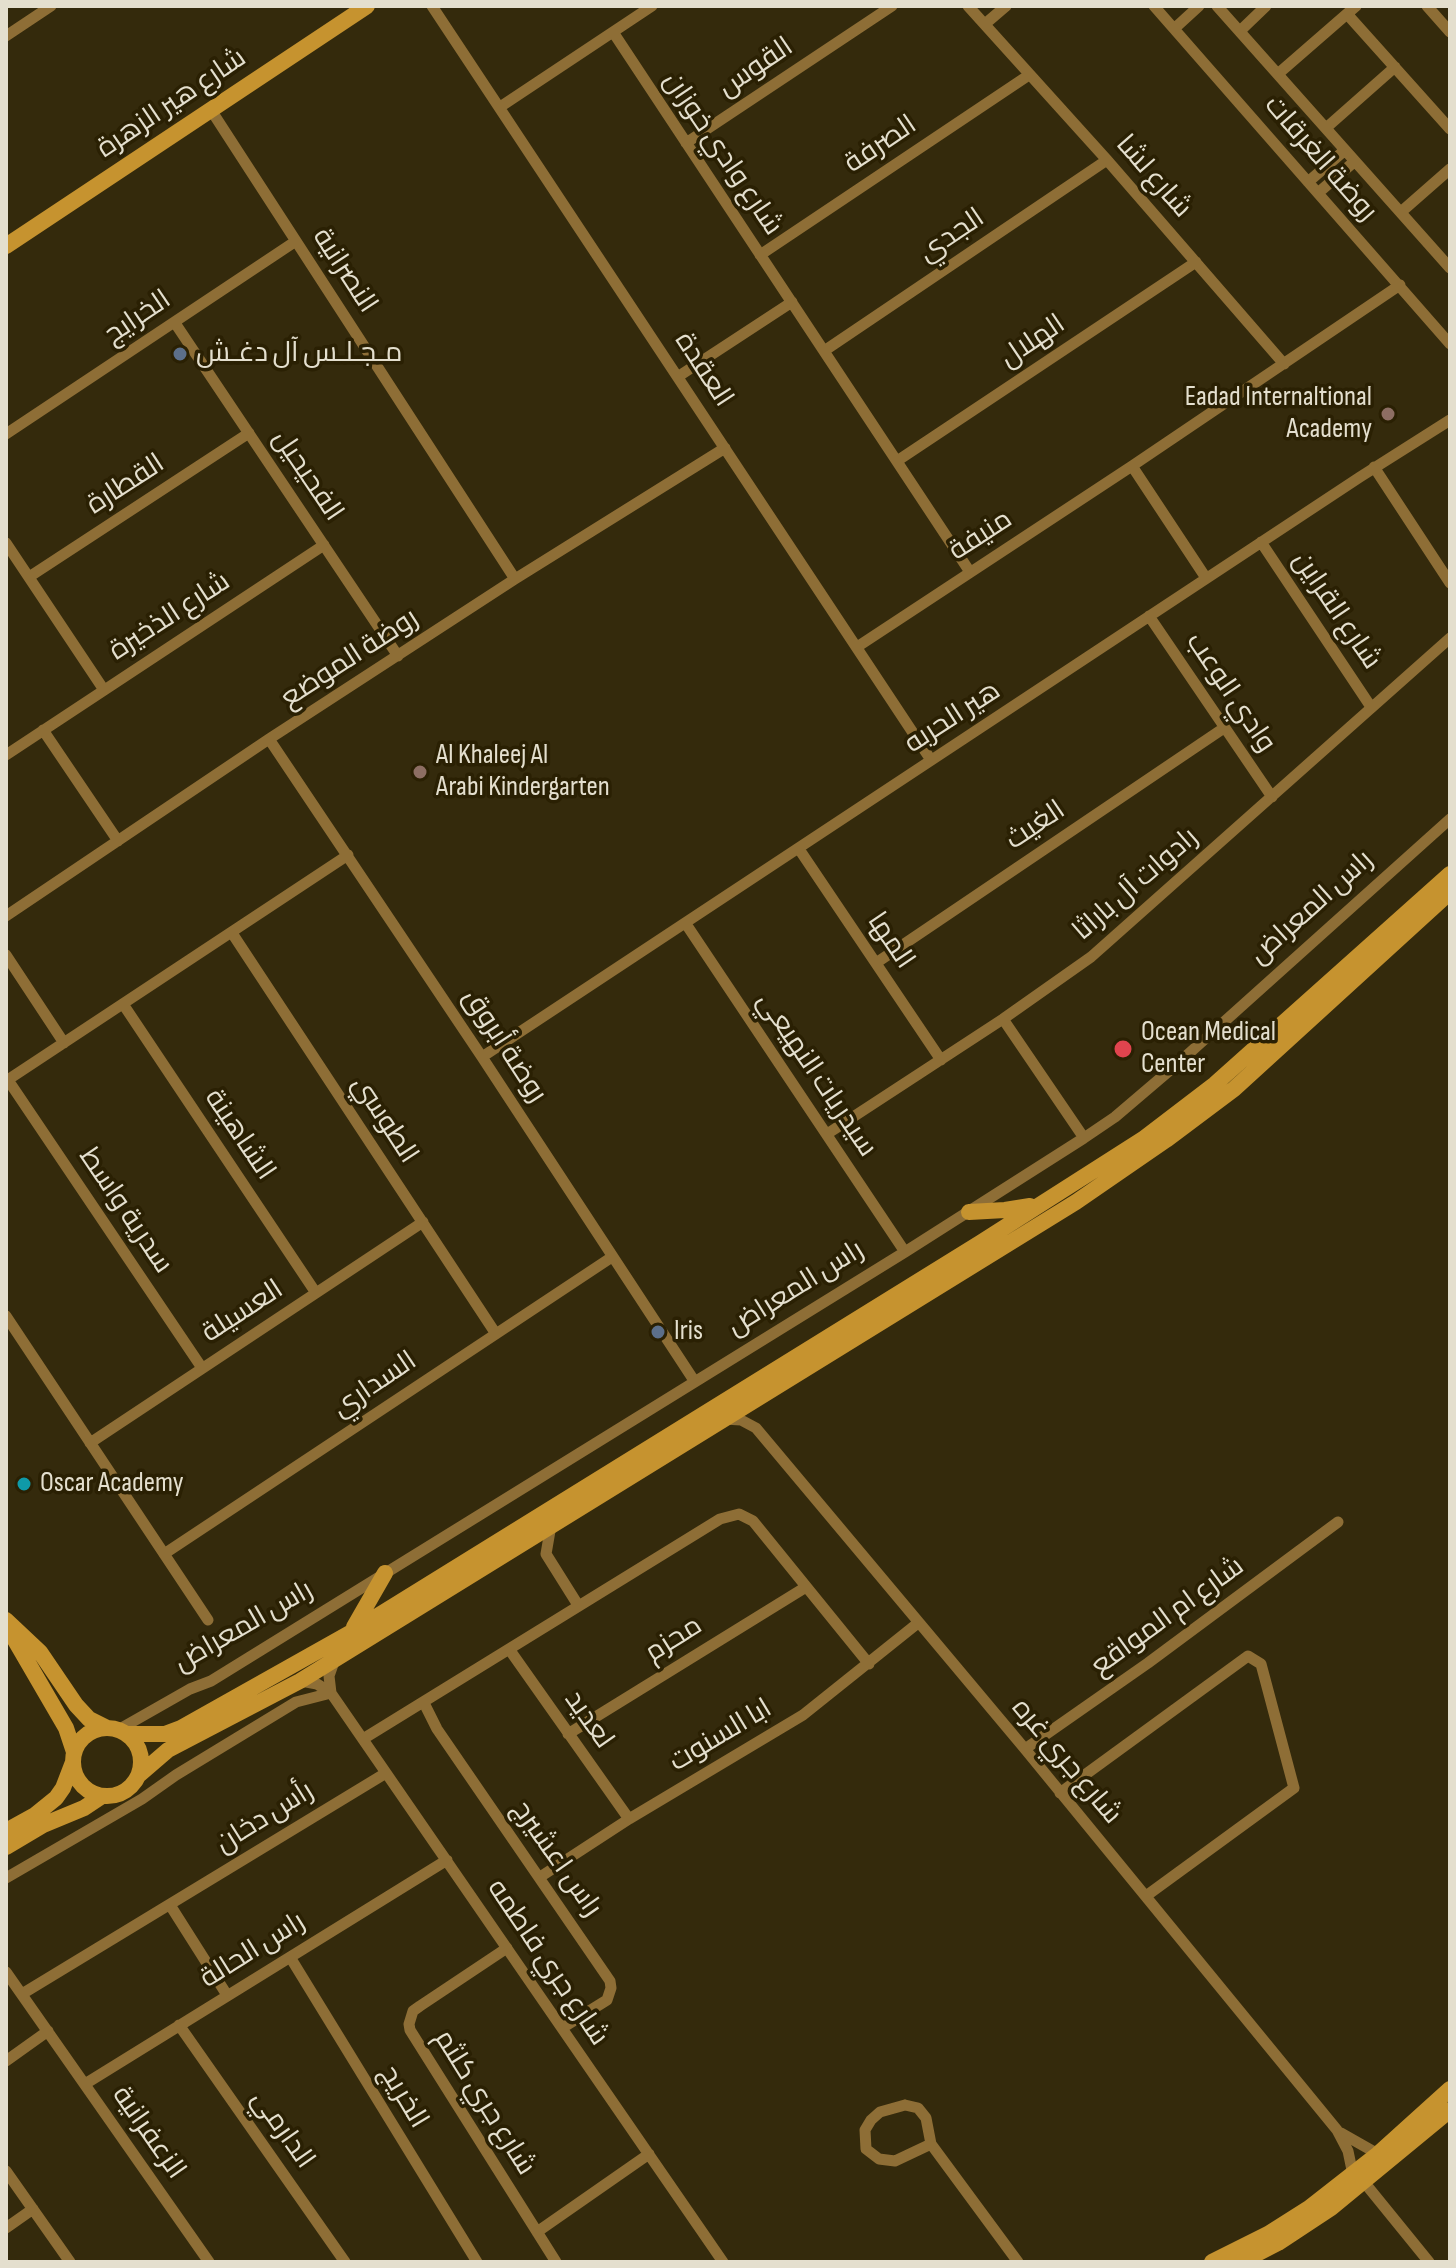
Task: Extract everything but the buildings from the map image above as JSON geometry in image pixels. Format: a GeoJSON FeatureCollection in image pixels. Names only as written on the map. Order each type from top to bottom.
{"type":"FeatureCollection","features":[{"type":"Feature","properties":{"kind":"street"},"geometry":{"type":"LineString","coordinates":[[26,6],[34,18]]}},
{"type":"Feature","properties":{"kind":"street"},"geometry":{"type":"LineString","coordinates":[[6,36],[51,6]]}},
{"type":"Feature","properties":{"kind":"street","name":"شارع هير الزهرة"},"geometry":{"type":"LineString","coordinates":[[6,246],[367,6]]}},
{"type":"Feature","properties":{"kind":"street","name":"العقدة"},"geometry":{"type":"LineString","coordinates":[[432,6],[931,760]]}},
{"type":"Feature","properties":{"kind":"street"},"geometry":{"type":"LineString","coordinates":[[500,107],[652,6]]}},
{"type":"Feature","properties":{"kind":"street","name":"القوس"},"geometry":{"type":"LineString","coordinates":[[686,143],[892,6]]}},
{"type":"Feature","properties":{"kind":"street","name":"شارع لشا"},"geometry":{"type":"LineString","coordinates":[[968,6],[1284,364]]}},
{"type":"Feature","properties":{"kind":"street"},"geometry":{"type":"LineString","coordinates":[[985,24],[1006,6]]}},
{"type":"Feature","properties":{"kind":"street","name":"روضة الغرقات"},"geometry":{"type":"LineString","coordinates":[[1154,6],[1450,344]]}},
{"type":"Feature","properties":{"kind":"street"},"geometry":{"type":"LineString","coordinates":[[1175,28],[1199,6]]}},
{"type":"Feature","properties":{"kind":"street"},"geometry":{"type":"LineString","coordinates":[[1217,6],[1450,268]]}},
{"type":"Feature","properties":{"kind":"street"},"geometry":{"type":"LineString","coordinates":[[1240,31],[1266,6]]}},
{"type":"Feature","properties":{"kind":"street"},"geometry":{"type":"LineString","coordinates":[[1427,6],[1450,32]]}},
{"type":"Feature","properties":{"kind":"street"},"geometry":{"type":"LineString","coordinates":[[1279,73],[1352,10],[1395,67],[1450,129]]}},
{"type":"Feature","properties":{"kind":"street","name":"شارع وادي خوزان"},"geometry":{"type":"LineString","coordinates":[[613,32],[970,572]]}},
{"type":"Feature","properties":{"kind":"street"},"geometry":{"type":"LineString","coordinates":[[1326,128],[1395,67]]}},
{"type":"Feature","properties":{"kind":"street","name":"الصرفة"},"geometry":{"type":"LineString","coordinates":[[760,255],[1029,75]]}},
{"type":"Feature","properties":{"kind":"street","name":"النصرانية"},"geometry":{"type":"LineString","coordinates":[[211,110],[515,579]]}},
{"type":"Feature","properties":{"kind":"street"},"geometry":{"type":"LineString","coordinates":[[1308,182],[1345,150]]}},
{"type":"Feature","properties":{"kind":"street","name":"الجدي"},"geometry":{"type":"LineString","coordinates":[[824,351],[1107,160]]}},
{"type":"Feature","properties":{"kind":"street"},"geometry":{"type":"LineString","coordinates":[[1318,193],[1355,161]]}},
{"type":"Feature","properties":{"kind":"street"},"geometry":{"type":"LineString","coordinates":[[1401,212],[1450,169]]}},
{"type":"Feature","properties":{"kind":"street","name":"الخرايج"},"geometry":{"type":"LineString","coordinates":[[6,434],[296,241]]}},
{"type":"Feature","properties":{"kind":"street","name":"الهلال"},"geometry":{"type":"LineString","coordinates":[[897,461],[1196,262]]}},
{"type":"Feature","properties":{"kind":"street","name":"منيفة"},"geometry":{"type":"LineString","coordinates":[[857,647],[1400,285]]}},
{"type":"Feature","properties":{"kind":"street"},"geometry":{"type":"LineString","coordinates":[[679,376],[792,302]]}},
{"type":"Feature","properties":{"kind":"street","name":"الفحيحيل"},"geometry":{"type":"LineString","coordinates":[[175,323],[398,656]]}},
{"type":"Feature","properties":{"kind":"street","name":"هير الحربه"},"geometry":{"type":"LineString","coordinates":[[482,1057],[1374,467],[1450,420]]}},
{"type":"Feature","properties":{"kind":"street","name":"القطارة"},"geometry":{"type":"LineString","coordinates":[[29,577],[249,433]]}},
{"type":"Feature","properties":{"kind":"street","name":"روضة الموضع"},"geometry":{"type":"LineString","coordinates":[[6,916],[269,739],[515,579],[725,448]]}},
{"type":"Feature","properties":{"kind":"street"},"geometry":{"type":"LineString","coordinates":[[1132,466],[1206,578]]}},
{"type":"Feature","properties":{"kind":"street"},"geometry":{"type":"LineString","coordinates":[[1374,467],[1450,583]]}},
{"type":"Feature","properties":{"kind":"street","name":"شارع القراين"},"geometry":{"type":"LineString","coordinates":[[1261,542],[1371,707]]}},
{"type":"Feature","properties":{"kind":"street"},"geometry":{"type":"LineString","coordinates":[[6,543],[104,690]]}},
{"type":"Feature","properties":{"kind":"street","name":"شارع الذخيرة"},"geometry":{"type":"LineString","coordinates":[[6,755],[324,545]]}},
{"type":"Feature","properties":{"kind":"street","name":"وادي الوعب"},"geometry":{"type":"LineString","coordinates":[[1149,616],[1272,797]]}},
{"type":"Feature","properties":{"kind":"street","name":"رادوات آل باراثا"},"geometry":{"type":"LineString","coordinates":[[827,1134],[1003,1019],[1091,957],[1450,638]]}},
{"type":"Feature","properties":{"kind":"street","name":"الغيث"},"geometry":{"type":"LineString","coordinates":[[876,963],[1224,728]]}},
{"type":"Feature","properties":{"kind":"street"},"geometry":{"type":"LineString","coordinates":[[43,730],[118,841]]}},
{"type":"Feature","properties":{"kind":"street","name":"روضة أبروق"},"geometry":{"type":"LineString","coordinates":[[269,739],[695,1382]]}},
{"type":"Feature","properties":{"kind":"street","name":"راس المعراض"},"geometry":{"type":"LineString","coordinates":[[117,1731],[190,1689],[211,1681],[905,1252],[1115,1117],[1450,819]]}},
{"type":"Feature","properties":{"kind":"street","name":"المها"},"geometry":{"type":"LineString","coordinates":[[799,849],[941,1060]]}},
{"type":"Feature","properties":{"kind":"street"},"geometry":{"type":"LineString","coordinates":[[7,1081],[348,855]]}},
{"type":"Feature","properties":{"kind":"street","name":"راس المعراض"},"geometry":{"type":"LineString","coordinates":[[117,1731],[165,1734],[181,1728],[350,1633],[1143,1139],[1215,1084],[1450,874]]}},
{"type":"Feature","properties":{"kind":"street"},"geometry":{"type":"LineString","coordinates":[[6,1847],[102,1796],[124,1792],[168,1750],[300,1681],[1076,1202],[1234,1089],[1450,892]]}},
{"type":"Feature","properties":{"kind":"street","name":"سيدريات النهيعي"},"geometry":{"type":"LineString","coordinates":[[686,924],[905,1252]]}},
{"type":"Feature","properties":{"kind":"street","name":"الطوسي"},"geometry":{"type":"LineString","coordinates":[[232,933],[496,1334]]}},
{"type":"Feature","properties":{"kind":"street"},"geometry":{"type":"LineString","coordinates":[[6,955],[64,1043]]}},
{"type":"Feature","properties":{"kind":"street","name":"الشاهينة"},"geometry":{"type":"LineString","coordinates":[[123,1004],[316,1293]]}},
{"type":"Feature","properties":{"kind":"street"},"geometry":{"type":"LineString","coordinates":[[1003,1019],[1084,1138]]}},
{"type":"Feature","properties":{"kind":"street","name":"سدرية واسط"},"geometry":{"type":"LineString","coordinates":[[7,1081],[202,1368]]}},
{"type":"Feature","properties":{"kind":"street"},"geometry":{"type":"LineString","coordinates":[[969,1212],[1043,1203]]}},
{"type":"Feature","properties":{"kind":"street","name":"العسيلة"},"geometry":{"type":"LineString","coordinates":[[90,1443],[423,1222]]}},
{"type":"Feature","properties":{"kind":"street","name":"السداري"},"geometry":{"type":"LineString","coordinates":[[164,1554],[612,1257]]}},
{"type":"Feature","properties":{"kind":"street"},"geometry":{"type":"LineString","coordinates":[[6,1316],[208,1620]]}},
{"type":"Feature","properties":{"kind":"street"},"geometry":{"type":"LineString","coordinates":[[724,1419],[741,1420],[756,1428],[756,1412],[762,1396]]}},
{"type":"Feature","properties":{"kind":"street","name":"شارع جري غره"},"geometry":{"type":"LineString","coordinates":[[756,1428],[1025,1749],[1337,2130],[1359,2179]]}},
{"type":"Feature","properties":{"kind":"street"},"geometry":{"type":"LineString","coordinates":[[363,1739],[720,1519],[739,1514],[753,1521],[869,1664]]}},
{"type":"Feature","properties":{"kind":"street","name":"شارع ام المواقع"},"geometry":{"type":"LineString","coordinates":[[1025,1749],[1148,1663],[1338,1522]]}},
{"type":"Feature","properties":{"kind":"street"},"geometry":{"type":"LineString","coordinates":[[546,1554],[551,1525]]}},
{"type":"Feature","properties":{"kind":"street"},"geometry":{"type":"LineString","coordinates":[[515,1548],[546,1554],[578,1605]]}},
{"type":"Feature","properties":{"kind":"street"},"geometry":{"type":"LineString","coordinates":[[350,1633],[385,1573]]}},
{"type":"Feature","properties":{"kind":"street","name":"محزم"},"geometry":{"type":"LineString","coordinates":[[568,1734],[806,1587]]}},
{"type":"Feature","properties":{"kind":"street"},"geometry":{"type":"LineString","coordinates":[[6,1622],[40,1652],[89,1719],[117,1731],[140,1753],[139,1775]]}},
{"type":"Feature","properties":{"kind":"street"},"geometry":{"type":"LineString","coordinates":[[6,1622],[66,1728],[78,1781],[92,1793],[102,1796]]}},
{"type":"Feature","properties":{"kind":"street","name":"ابا السنوت"},"geometry":{"type":"LineString","coordinates":[[540,1877],[629,1819],[803,1715],[918,1623]]}},
{"type":"Feature","properties":{"kind":"street","name":"لعديد"},"geometry":{"type":"LineString","coordinates":[[509,1649],[629,1819]]}},
{"type":"Feature","properties":{"kind":"street"},"geometry":{"type":"LineString","coordinates":[[1060,1793],[1248,1656],[1261,1664],[1294,1788],[1146,1896]]}},
{"type":"Feature","properties":{"kind":"street"},"geometry":{"type":"LineString","coordinates":[[331,1693],[329,1676],[335,1659]]}},
{"type":"Feature","properties":{"kind":"street"},"geometry":{"type":"LineString","coordinates":[[300,1681],[317,1684],[331,1693]]}},
{"type":"Feature","properties":{"kind":"street"},"geometry":{"type":"LineString","coordinates":[[6,1878],[142,1799],[296,1702],[331,1693]]}},
{"type":"Feature","properties":{"kind":"street","name":"شارع جري فاطمه"},"geometry":{"type":"LineString","coordinates":[[331,1693],[723,2262]]}},
{"type":"Feature","properties":{"kind":"street","name":"راس اعشيرج"},"geometry":{"type":"LineString","coordinates":[[424,1703],[437,1729],[607,1975],[611,1988],[607,2000],[562,2028]]}},
{"type":"Feature","properties":{"kind":"street"},"geometry":{"type":"LineString","coordinates":[[6,1831],[35,1815],[56,1798],[63,1788],[73,1757],[87,1735],[117,1731]]}},
{"type":"Feature","properties":{"kind":"street","name":"رأس دخان"},"geometry":{"type":"LineString","coordinates":[[22,1994],[386,1773]]}},
{"type":"Feature","properties":{"kind":"street","name":"راس الحالة"},"geometry":{"type":"LineString","coordinates":[[85,2084],[447,1860]]}},
{"type":"Feature","properties":{"kind":"street"},"geometry":{"type":"LineString","coordinates":[[170,1905],[227,1995]]}},
{"type":"Feature","properties":{"kind":"street","name":"شارع جري كلثم"},"geometry":{"type":"LineString","coordinates":[[507,1948],[413,2011],[409,2024],[556,2262]]}},
{"type":"Feature","properties":{"kind":"street","name":"الخريج"},"geometry":{"type":"LineString","coordinates":[[290,1957],[477,2262]]}},
{"type":"Feature","properties":{"kind":"street","name":"الزعفرانية"},"geometry":{"type":"LineString","coordinates":[[6,1972],[209,2262]]}},
{"type":"Feature","properties":{"kind":"street","name":"الدارمي"},"geometry":{"type":"LineString","coordinates":[[179,2025],[345,2262]]}},
{"type":"Feature","properties":{"kind":"street"},"geometry":{"type":"LineString","coordinates":[[6,2061],[48,2031]]}},
{"type":"Feature","properties":{"kind":"street"},"geometry":{"type":"LineString","coordinates":[[1212,2262],[1268,2234],[1359,2179],[1378,2154],[1450,2089]]}},
{"type":"Feature","properties":{"kind":"street"},"geometry":{"type":"LineString","coordinates":[[931,2144],[903,2158],[886,2161],[871,2155],[866,2149],[865,2130],[880,2112],[905,2105],[918,2108],[926,2118],[931,2144],[1018,2262]]}},
{"type":"Feature","properties":{"kind":"street"},"geometry":{"type":"LineString","coordinates":[[1241,2262],[1278,2243],[1450,2110]]}},
{"type":"Feature","properties":{"kind":"street","name":"شارع جري غره"},"geometry":{"type":"LineString","coordinates":[[1337,2130],[1378,2154]]}},
{"type":"Feature","properties":{"kind":"street"},"geometry":{"type":"LineString","coordinates":[[537,2232],[649,2154]]}},
{"type":"Feature","properties":{"kind":"street"},"geometry":{"type":"LineString","coordinates":[[6,2171],[70,2262]]}},
{"type":"Feature","properties":{"kind":"street"},"geometry":{"type":"LineString","coordinates":[[1359,2179],[1429,2262]]}},
{"type":"Feature","properties":{"kind":"street"},"geometry":{"type":"LineString","coordinates":[[6,2228],[33,2209]]}},
{"type":"Feature","properties":{"kind":"place","name":"مـجـلـس آل دغـش"},"geometry":{"type":"Point","coordinates":[180,354]}},
{"type":"Feature","properties":{"kind":"place","name":"Eadad Internaltional Academy"},"geometry":{"type":"Point","coordinates":[1388,414]}},
{"type":"Feature","properties":{"kind":"place","name":"Al Khaleej Al Arabi Kindergarten"},"geometry":{"type":"Point","coordinates":[420,772]}},
{"type":"Feature","properties":{"kind":"place","name":"Ocean Medical Center"},"geometry":{"type":"Point","coordinates":[1123,1049]}},
{"type":"Feature","properties":{"kind":"place","name":"Iris"},"geometry":{"type":"Point","coordinates":[658,1332]}},
{"type":"Feature","properties":{"kind":"place","name":"Oscar Academy"},"geometry":{"type":"Point","coordinates":[24,1484]}}]}
